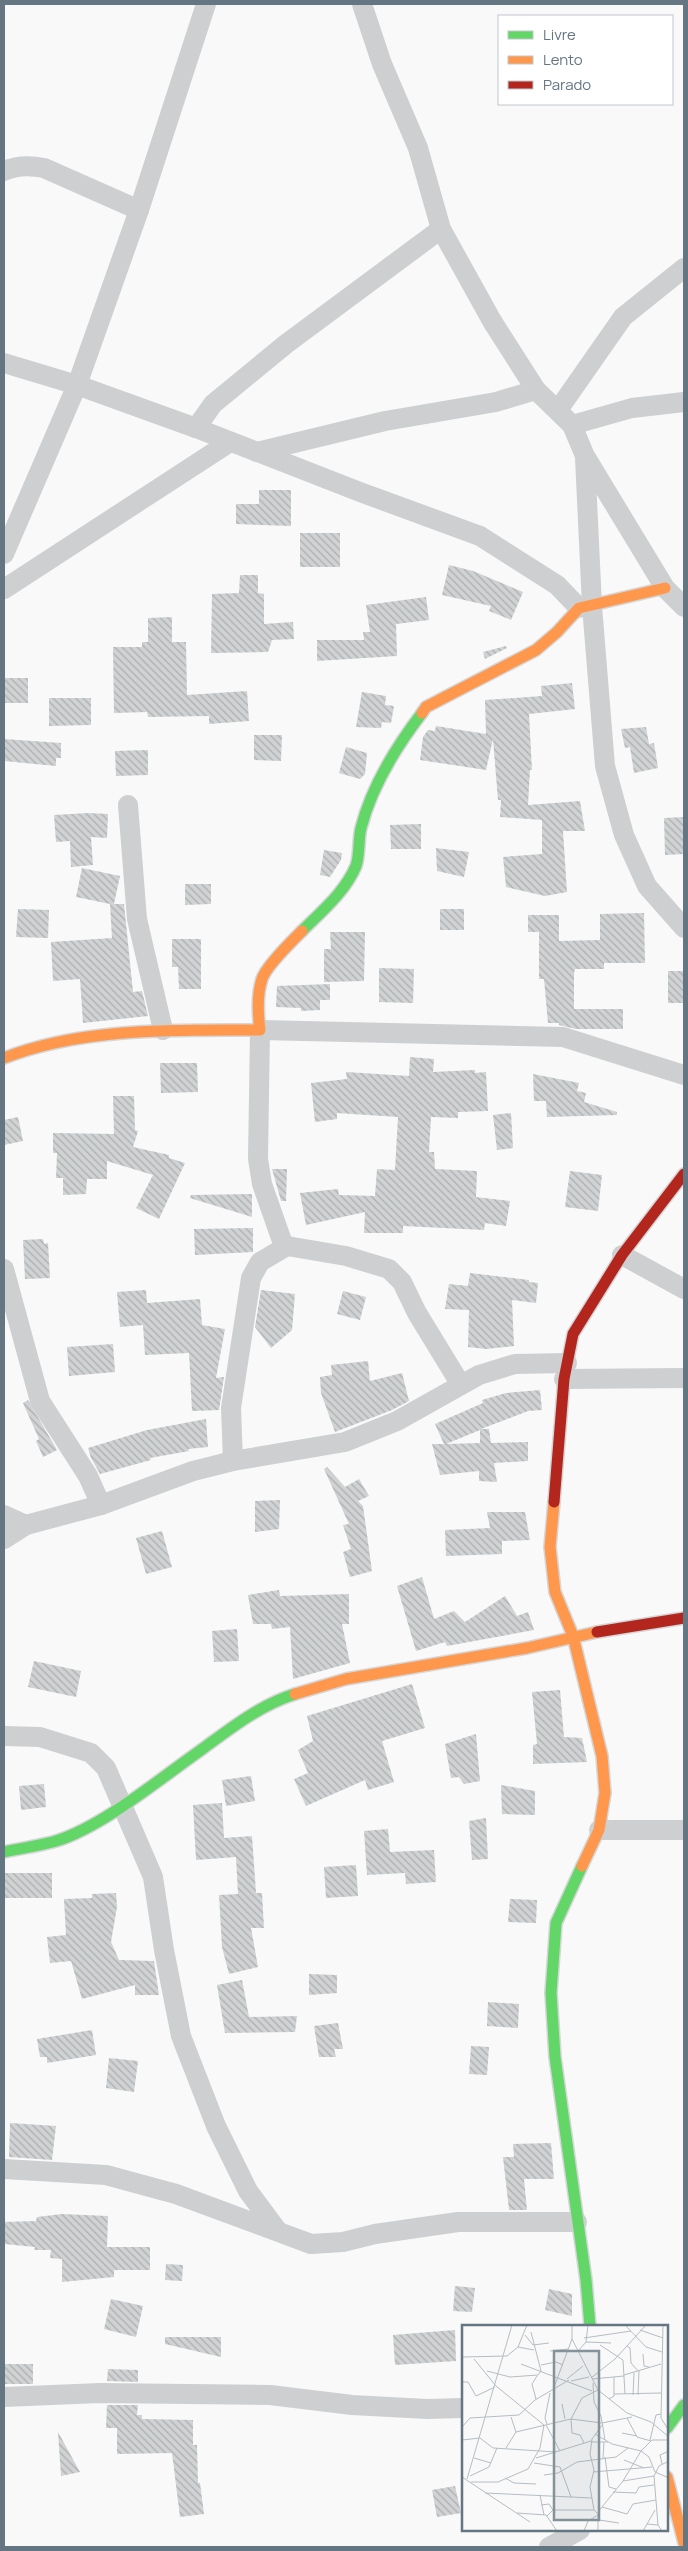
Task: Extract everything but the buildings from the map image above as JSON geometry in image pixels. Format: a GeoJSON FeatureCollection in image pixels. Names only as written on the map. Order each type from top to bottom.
{"type":"FeatureCollection","features":[{"type":"Feature","properties":{"kind":"street"},"geometry":{"type":"LineString","coordinates":[[4,554],[77,385],[139,210],[206,4]]}},
{"type":"Feature","properties":{"kind":"street"},"geometry":{"type":"LineString","coordinates":[[362,4],[382,64],[418,148],[441,229],[492,321],[536,390],[572,425],[585,456],[665,588],[684,607]]}},
{"type":"Feature","properties":{"kind":"street"},"geometry":{"type":"LineString","coordinates":[[4,172],[14,166],[30,165],[44,168],[139,210]]}},
{"type":"Feature","properties":{"kind":"street"},"geometry":{"type":"LineString","coordinates":[[196,428],[213,404],[286,344],[441,229]]}},
{"type":"Feature","properties":{"kind":"street"},"geometry":{"type":"LineString","coordinates":[[558,410],[623,317],[684,268]]}},
{"type":"Feature","properties":{"kind":"street"},"geometry":{"type":"LineString","coordinates":[[4,363],[77,385],[196,428],[360,492],[480,536],[557,585],[585,607]]}},
{"type":"Feature","properties":{"kind":"street"},"geometry":{"type":"LineString","coordinates":[[256,452],[385,421],[496,402],[536,390]]}},
{"type":"Feature","properties":{"kind":"street"},"geometry":{"type":"LineString","coordinates":[[572,425],[632,408],[684,402]]}},
{"type":"Feature","properties":{"kind":"street"},"geometry":{"type":"LineString","coordinates":[[4,589],[230,442]]}},
{"type":"Feature","properties":{"kind":"street"},"geometry":{"type":"LineString","coordinates":[[585,456],[585,607],[605,766],[624,835],[647,886],[684,928]]}},
{"type":"Feature","properties":{"kind":"street"},"geometry":{"type":"LineString","coordinates":[[461,1385],[417,1313],[402,1282],[389,1269],[346,1256],[287,1246],[282,1241],[272,1219],[262,1184],[258,1158],[260,1030],[258,1015],[262,978],[286,947],[337,896],[356,865],[362,828],[375,788],[400,742],[426,707],[536,650],[585,607],[665,588]]}},
{"type":"Feature","properties":{"kind":"street"},"geometry":{"type":"LineString","coordinates":[[128,805],[137,919],[163,1030]]}},
{"type":"Feature","properties":{"kind":"street"},"geometry":{"type":"LineString","coordinates":[[4,1058],[27,1049],[65,1041],[163,1030],[260,1030],[563,1037],[684,1075]]}},
{"type":"Feature","properties":{"kind":"street"},"geometry":{"type":"LineString","coordinates":[[590,2325],[586,2280],[554,2057],[551,1993],[556,1923],[598,1830],[605,1793],[602,1756],[573,1636],[555,1592],[550,1547],[566,1371],[573,1334],[622,1254],[684,1174]]}},
{"type":"Feature","properties":{"kind":"street"},"geometry":{"type":"LineString","coordinates":[[233,1461],[231,1408],[251,1278],[260,1262],[287,1246]]}},
{"type":"Feature","properties":{"kind":"street"},"geometry":{"type":"LineString","coordinates":[[622,1254],[684,1289]]}},
{"type":"Feature","properties":{"kind":"street"},"geometry":{"type":"LineString","coordinates":[[4,1269],[40,1401],[88,1476],[101,1505]]}},
{"type":"Feature","properties":{"kind":"street"},"geometry":{"type":"LineString","coordinates":[[4,1539],[26,1525],[101,1505],[192,1471],[233,1461],[345,1442],[397,1421],[479,1375],[516,1364],[566,1371],[684,1378]]}},
{"type":"Feature","properties":{"kind":"street"},"geometry":{"type":"LineString","coordinates":[[4,1515],[26,1525]]}},
{"type":"Feature","properties":{"kind":"street"},"geometry":{"type":"LineString","coordinates":[[4,1852],[57,1841],[122,1806],[248,1716],[280,1699],[346,1679],[527,1648],[573,1636],[684,1618]]}},
{"type":"Feature","properties":{"kind":"street"},"geometry":{"type":"LineString","coordinates":[[4,1736],[40,1737],[91,1753],[106,1768],[153,1877],[164,1950],[181,2036],[216,2126],[248,2191],[277,2230]]}},
{"type":"Feature","properties":{"kind":"street"},"geometry":{"type":"LineString","coordinates":[[598,1830],[684,1830]]}},
{"type":"Feature","properties":{"kind":"street"},"geometry":{"type":"LineString","coordinates":[[4,2169],[106,2176],[176,2194],[311,2244],[343,2242],[375,2234],[458,2222],[577,2222]]}},
{"type":"Feature","properties":{"kind":"street"},"geometry":{"type":"LineString","coordinates":[[4,2397],[100,2393],[270,2395],[352,2405],[427,2409],[462,2408]]}},
{"type":"Feature","properties":{"kind":"street"},"geometry":{"type":"LineString","coordinates":[[668,2427],[684,2405]]}},
{"type":"Feature","properties":{"kind":"street"},"geometry":{"type":"LineString","coordinates":[[668,2483],[684,2543]]}},
{"type":"Feature","properties":{"kind":"street"},"geometry":{"type":"LineString","coordinates":[[549,2547],[578,2531]]}},
{"type":"Feature","properties":{"kind":"traffic: fast"},"geometry":{"type":"LineString","coordinates":[[302,931],[332,901],[346,884],[356,866],[361,828],[378,782],[394,753],[422,713]]}},
{"type":"Feature","properties":{"kind":"traffic: fast"},"geometry":{"type":"LineString","coordinates":[[4,1852],[56,1841],[92,1825],[131,1801],[246,1718],[270,1704],[295,1694]]}},
{"type":"Feature","properties":{"kind":"traffic: fast"},"geometry":{"type":"LineString","coordinates":[[582,1866],[556,1923],[551,1993],[555,2057],[586,2280],[590,2325]]}},
{"type":"Feature","properties":{"kind":"traffic: fast"},"geometry":{"type":"LineString","coordinates":[[668,2427],[684,2405]]}},
{"type":"Feature","properties":{"kind":"traffic: slow"},"geometry":{"type":"LineString","coordinates":[[422,713],[426,707],[536,650],[557,632],[579,608],[665,588]]}},
{"type":"Feature","properties":{"kind":"traffic: slow"},"geometry":{"type":"LineString","coordinates":[[4,1058],[34,1048],[66,1041],[130,1032],[260,1030],[258,1004],[259,991],[264,974],[302,931]]}},
{"type":"Feature","properties":{"kind":"traffic: slow"},"geometry":{"type":"LineString","coordinates":[[554,1502],[550,1547],[555,1592],[573,1636],[602,1756],[605,1793],[599,1830],[582,1866]]}},
{"type":"Feature","properties":{"kind":"traffic: slow"},"geometry":{"type":"LineString","coordinates":[[295,1694],[346,1679],[527,1648],[597,1632]]}},
{"type":"Feature","properties":{"kind":"traffic: slow"},"geometry":{"type":"LineString","coordinates":[[668,2481],[684,2543]]}},
{"type":"Feature","properties":{"kind":"traffic: jam"},"geometry":{"type":"LineString","coordinates":[[554,1502],[564,1379],[573,1334],[622,1255],[684,1174]]}},
{"type":"Feature","properties":{"kind":"traffic: jam"},"geometry":{"type":"LineString","coordinates":[[597,1632],[684,1618]]}}]}
